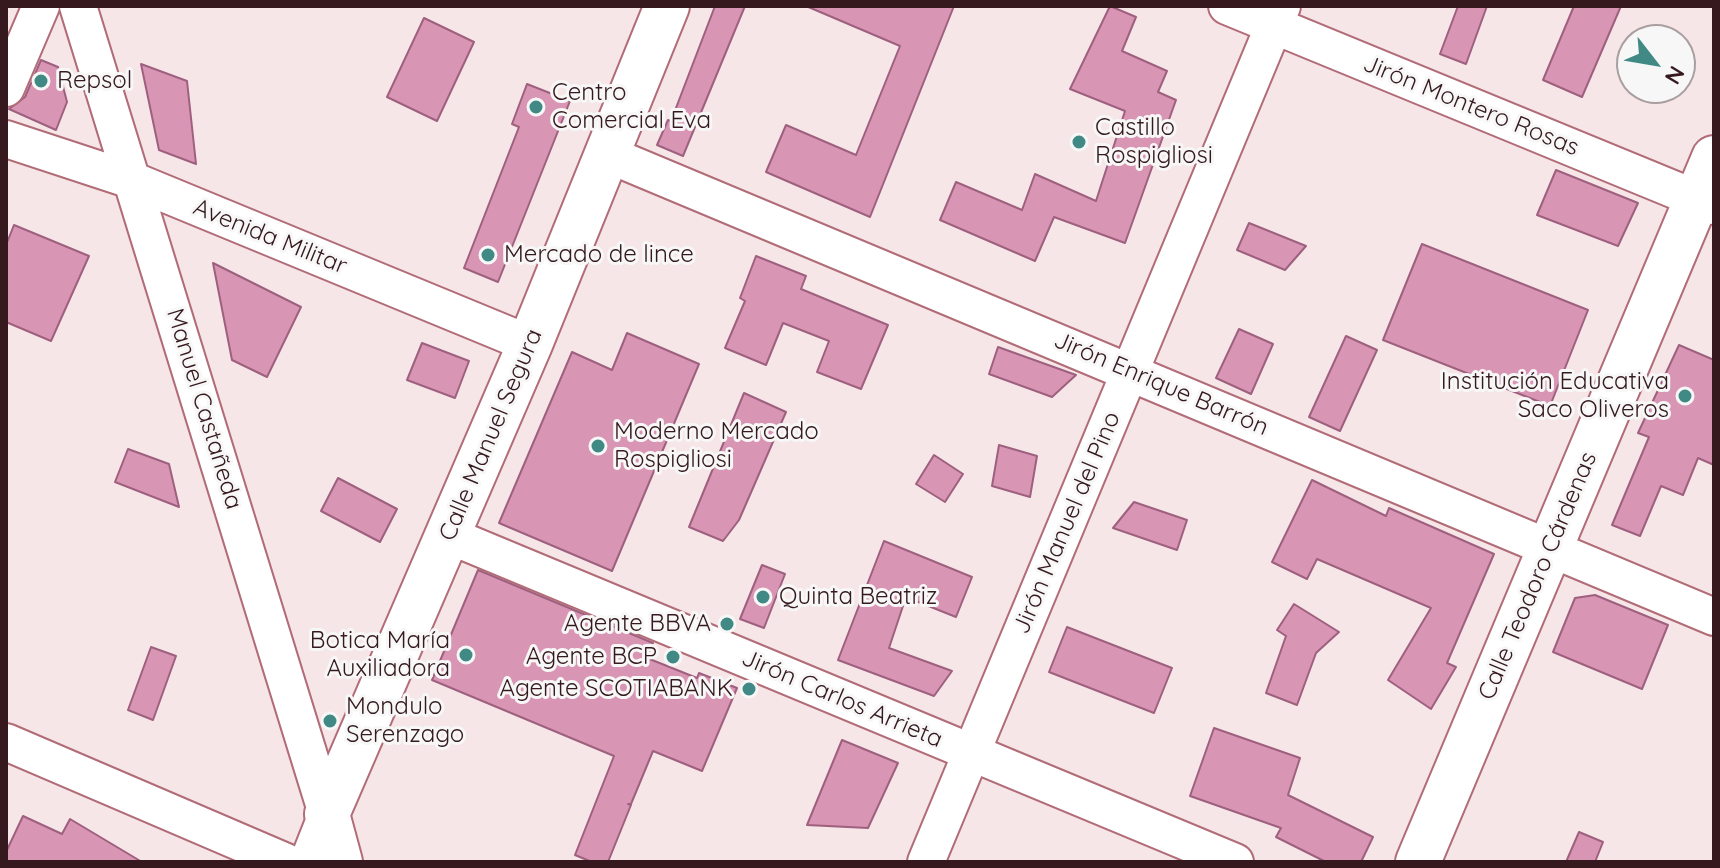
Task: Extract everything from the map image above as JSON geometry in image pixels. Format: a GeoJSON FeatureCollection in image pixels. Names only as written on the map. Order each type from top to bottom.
{"type":"FeatureCollection","features":[{"type":"Feature","properties":{"kind":"street"},"geometry":{"type":"LineString","coordinates":[[6,88],[41,6]]}},
{"type":"Feature","properties":{"kind":"street","name":"Manuel Castañeda"},"geometry":{"type":"LineString","coordinates":[[78,6],[327,814]]}},
{"type":"Feature","properties":{"kind":"street","name":"Calle Manuel Segura"},"geometry":{"type":"LineString","coordinates":[[308,862],[530,344],[667,6]]}},
{"type":"Feature","properties":{"kind":"street","name":"Jirón Montero Rosas"},"geometry":{"type":"LineString","coordinates":[[1227,6],[1278,16],[1705,203]]}},
{"type":"Feature","properties":{"kind":"street","name":"Jirón Manuel del Pino"},"geometry":{"type":"LineString","coordinates":[[926,862],[1278,16]]}},
{"type":"Feature","properties":{"kind":"street","name":"Avenida Militar"},"geometry":{"type":"LineString","coordinates":[[6,139],[134,181],[530,344]]}},
{"type":"Feature","properties":{"kind":"street","name":"Jirón Enrique Barrón"},"geometry":{"type":"LineString","coordinates":[[607,154],[1714,617]]}},
{"type":"Feature","properties":{"kind":"street","name":"Calle Teodoro Cárdenas"},"geometry":{"type":"LineString","coordinates":[[1418,862],[1550,548],[1705,203],[1714,158]]}},
{"type":"Feature","properties":{"kind":"street","name":"Jirón Carlos Arrieta"},"geometry":{"type":"LineString","coordinates":[[448,535],[1235,862]]}},
{"type":"Feature","properties":{"kind":"street"},"geometry":{"type":"LineString","coordinates":[[6,742],[286,862]]}},
{"type":"Feature","properties":{"kind":"street"},"geometry":{"type":"LineString","coordinates":[[327,814],[340,862]]}},
{"type":"Feature","properties":{"kind":"building"},"geometry":{"type":"Polygon","coordinates":[[[715,6],[745,6],[683,156],[657,145],[668,120],[671,121],[715,6]]]}},
{"type":"Feature","properties":{"kind":"building"},"geometry":{"type":"Polygon","coordinates":[[[806,6],[954,6],[870,217],[766,172],[786,125],[856,155],[900,46],[806,6]]]}},
{"type":"Feature","properties":{"kind":"building"},"geometry":{"type":"Polygon","coordinates":[[[1110,6],[1136,17],[1122,51],[1167,71],[1158,92],[1176,100],[1125,243],[1054,217],[1035,261],[940,220],[956,182],[1022,210],[1035,174],[1096,201],[1125,111],[1070,89],[1110,6]]]}},
{"type":"Feature","properties":{"kind":"building"},"geometry":{"type":"Polygon","coordinates":[[[1458,6],[1487,6],[1466,64],[1440,54],[1458,6]]]}},
{"type":"Feature","properties":{"kind":"building"},"geometry":{"type":"Polygon","coordinates":[[[1574,6],[1621,6],[1582,97],[1543,80],[1574,6]]]}},
{"type":"Feature","properties":{"kind":"building"},"geometry":{"type":"Polygon","coordinates":[[[424,18],[474,42],[437,121],[387,97],[424,18]]]}},
{"type":"Feature","properties":{"kind":"building","name":"Repsol"},"geometry":{"type":"Polygon","coordinates":[[[41,60],[58,67],[67,102],[56,130],[9,109],[25,97],[41,60]]]}},
{"type":"Feature","properties":{"kind":"building"},"geometry":{"type":"Polygon","coordinates":[[[141,64],[187,81],[196,164],[159,150],[141,64]]]}},
{"type":"Feature","properties":{"kind":"building"},"geometry":{"type":"Polygon","coordinates":[[[527,84],[570,101],[498,282],[464,268],[519,127],[512,124],[527,84]]]}},
{"type":"Feature","properties":{"kind":"building"},"geometry":{"type":"Polygon","coordinates":[[[1556,170],[1638,203],[1618,246],[1537,215],[1556,170]]]}},
{"type":"Feature","properties":{"kind":"building"},"geometry":{"type":"Polygon","coordinates":[[[1249,223],[1306,246],[1285,270],[1237,250],[1249,223]]]}},
{"type":"Feature","properties":{"kind":"building"},"geometry":{"type":"Polygon","coordinates":[[[14,225],[89,256],[51,341],[6,322],[6,245],[14,225]]]}},
{"type":"Feature","properties":{"kind":"building"},"geometry":{"type":"Polygon","coordinates":[[[1422,244],[1588,310],[1550,406],[1383,340],[1422,244]]]}},
{"type":"Feature","properties":{"kind":"building"},"geometry":{"type":"Polygon","coordinates":[[[756,256],[806,276],[801,289],[888,325],[861,389],[817,372],[829,341],[783,323],[766,365],[725,348],[745,301],[740,298],[756,256]]]}},
{"type":"Feature","properties":{"kind":"building"},"geometry":{"type":"Polygon","coordinates":[[[213,263],[301,307],[267,377],[232,360],[213,263]]]}},
{"type":"Feature","properties":{"kind":"building"},"geometry":{"type":"Polygon","coordinates":[[[1239,329],[1273,344],[1251,394],[1216,378],[1239,329]]]}},
{"type":"Feature","properties":{"kind":"building","name":"Moderno Mercado Rospigliosi"},"geometry":{"type":"Polygon","coordinates":[[[627,333],[699,364],[612,571],[499,523],[572,352],[612,370],[627,333]]]}},
{"type":"Feature","properties":{"kind":"building"},"geometry":{"type":"Polygon","coordinates":[[[1346,336],[1377,350],[1340,431],[1309,417],[1346,336]]]}},
{"type":"Feature","properties":{"kind":"building"},"geometry":{"type":"Polygon","coordinates":[[[422,343],[469,361],[455,398],[407,380],[422,343]]]}},
{"type":"Feature","properties":{"kind":"building","name":"Institución Educativa Saco Oliveros"},"geometry":{"type":"Polygon","coordinates":[[[1679,345],[1714,360],[1714,465],[1698,458],[1683,495],[1661,486],[1640,536],[1612,525],[1649,437],[1638,433],[1679,345]]]}},
{"type":"Feature","properties":{"kind":"building"},"geometry":{"type":"Polygon","coordinates":[[[998,347],[1076,375],[1052,397],[989,374],[998,347]]]}},
{"type":"Feature","properties":{"kind":"building"},"geometry":{"type":"Polygon","coordinates":[[[744,393],[786,412],[739,520],[723,541],[689,527],[744,393]]]}},
{"type":"Feature","properties":{"kind":"building"},"geometry":{"type":"Polygon","coordinates":[[[999,445],[1037,456],[1030,497],[992,486],[999,445]]]}},
{"type":"Feature","properties":{"kind":"building"},"geometry":{"type":"Polygon","coordinates":[[[128,449],[169,464],[179,507],[115,482],[128,449]]]}},
{"type":"Feature","properties":{"kind":"building"},"geometry":{"type":"Polygon","coordinates":[[[934,455],[963,474],[945,502],[916,484],[934,455]]]}},
{"type":"Feature","properties":{"kind":"building"},"geometry":{"type":"Polygon","coordinates":[[[338,478],[397,509],[380,542],[321,511],[338,478]]]}},
{"type":"Feature","properties":{"kind":"building"},"geometry":{"type":"Polygon","coordinates":[[[1312,480],[1386,516],[1389,508],[1494,554],[1447,663],[1456,667],[1431,709],[1388,680],[1431,608],[1317,559],[1307,579],[1272,562],[1312,480]]]}},
{"type":"Feature","properties":{"kind":"building"},"geometry":{"type":"Polygon","coordinates":[[[1134,502],[1187,520],[1177,550],[1113,528],[1134,502]]]}},
{"type":"Feature","properties":{"kind":"building"},"geometry":{"type":"Polygon","coordinates":[[[884,541],[972,577],[956,617],[906,597],[889,648],[952,671],[934,696],[838,660],[884,541]]]}},
{"type":"Feature","properties":{"kind":"building","name":"Quinta Beatriz"},"geometry":{"type":"Polygon","coordinates":[[[762,565],[785,574],[764,628],[740,619],[762,565]]]}},
{"type":"Feature","properties":{"kind":"building"},"geometry":{"type":"Polygon","coordinates":[[[478,570],[653,643],[647,658],[697,678],[699,673],[737,688],[702,771],[653,751],[631,804],[628,804],[631,805],[608,862],[592,862],[575,855],[614,756],[432,680],[478,570]]]}},
{"type":"Feature","properties":{"kind":"building"},"geometry":{"type":"Polygon","coordinates":[[[1595,595],[1668,625],[1642,689],[1553,652],[1575,598],[1595,595]]]}},
{"type":"Feature","properties":{"kind":"building"},"geometry":{"type":"Polygon","coordinates":[[[1294,604],[1339,632],[1316,653],[1297,705],[1266,693],[1286,636],[1277,630],[1294,604]]]}},
{"type":"Feature","properties":{"kind":"building"},"geometry":{"type":"Polygon","coordinates":[[[1067,627],[1172,668],[1154,713],[1049,672],[1067,627]]]}},
{"type":"Feature","properties":{"kind":"building"},"geometry":{"type":"Polygon","coordinates":[[[151,647],[176,656],[153,720],[128,710],[151,647]]]}},
{"type":"Feature","properties":{"kind":"building"},"geometry":{"type":"Polygon","coordinates":[[[1214,728],[1300,758],[1288,795],[1373,837],[1361,862],[1326,862],[1276,837],[1281,828],[1190,796],[1214,728]]]}},
{"type":"Feature","properties":{"kind":"building"},"geometry":{"type":"Polygon","coordinates":[[[842,740],[898,763],[868,828],[807,825],[842,740]]]}},
{"type":"Feature","properties":{"kind":"building"},"geometry":{"type":"Polygon","coordinates":[[[23,816],[62,834],[70,819],[142,862],[6,862],[6,852],[23,816]]]}},
{"type":"Feature","properties":{"kind":"building"},"geometry":{"type":"Polygon","coordinates":[[[1579,832],[1603,842],[1595,862],[1566,862],[1579,832]]]}},
{"type":"Feature","properties":{"kind":"place","name":"Repsol"},"geometry":{"type":"Point","coordinates":[41,81]}},
{"type":"Feature","properties":{"kind":"place","name":"Centro Comercial Eva"},"geometry":{"type":"Point","coordinates":[536,107]}},
{"type":"Feature","properties":{"kind":"place","name":"Castillo Rospigliosi"},"geometry":{"type":"Point","coordinates":[1079,142]}},
{"type":"Feature","properties":{"kind":"place","name":"Mercado de lince"},"geometry":{"type":"Point","coordinates":[488,255]}},
{"type":"Feature","properties":{"kind":"place","name":"Institución Educativa Saco Oliveros"},"geometry":{"type":"Point","coordinates":[1685,396]}},
{"type":"Feature","properties":{"kind":"place","name":"Moderno Mercado Rospigliosi"},"geometry":{"type":"Point","coordinates":[598,446]}},
{"type":"Feature","properties":{"kind":"place","name":"Quinta Beatriz"},"geometry":{"type":"Point","coordinates":[763,597]}},
{"type":"Feature","properties":{"kind":"place","name":"Agente BBVA"},"geometry":{"type":"Point","coordinates":[727,624]}},
{"type":"Feature","properties":{"kind":"place","name":"Botica María Auxiliadora"},"geometry":{"type":"Point","coordinates":[466,655]}},
{"type":"Feature","properties":{"kind":"place","name":"Agente BCP"},"geometry":{"type":"Point","coordinates":[673,657]}},
{"type":"Feature","properties":{"kind":"place","name":"Agente SCOTIABANK"},"geometry":{"type":"Point","coordinates":[749,689]}},
{"type":"Feature","properties":{"kind":"place","name":"Mondulo Serenzago"},"geometry":{"type":"Point","coordinates":[330,721]}}]}
